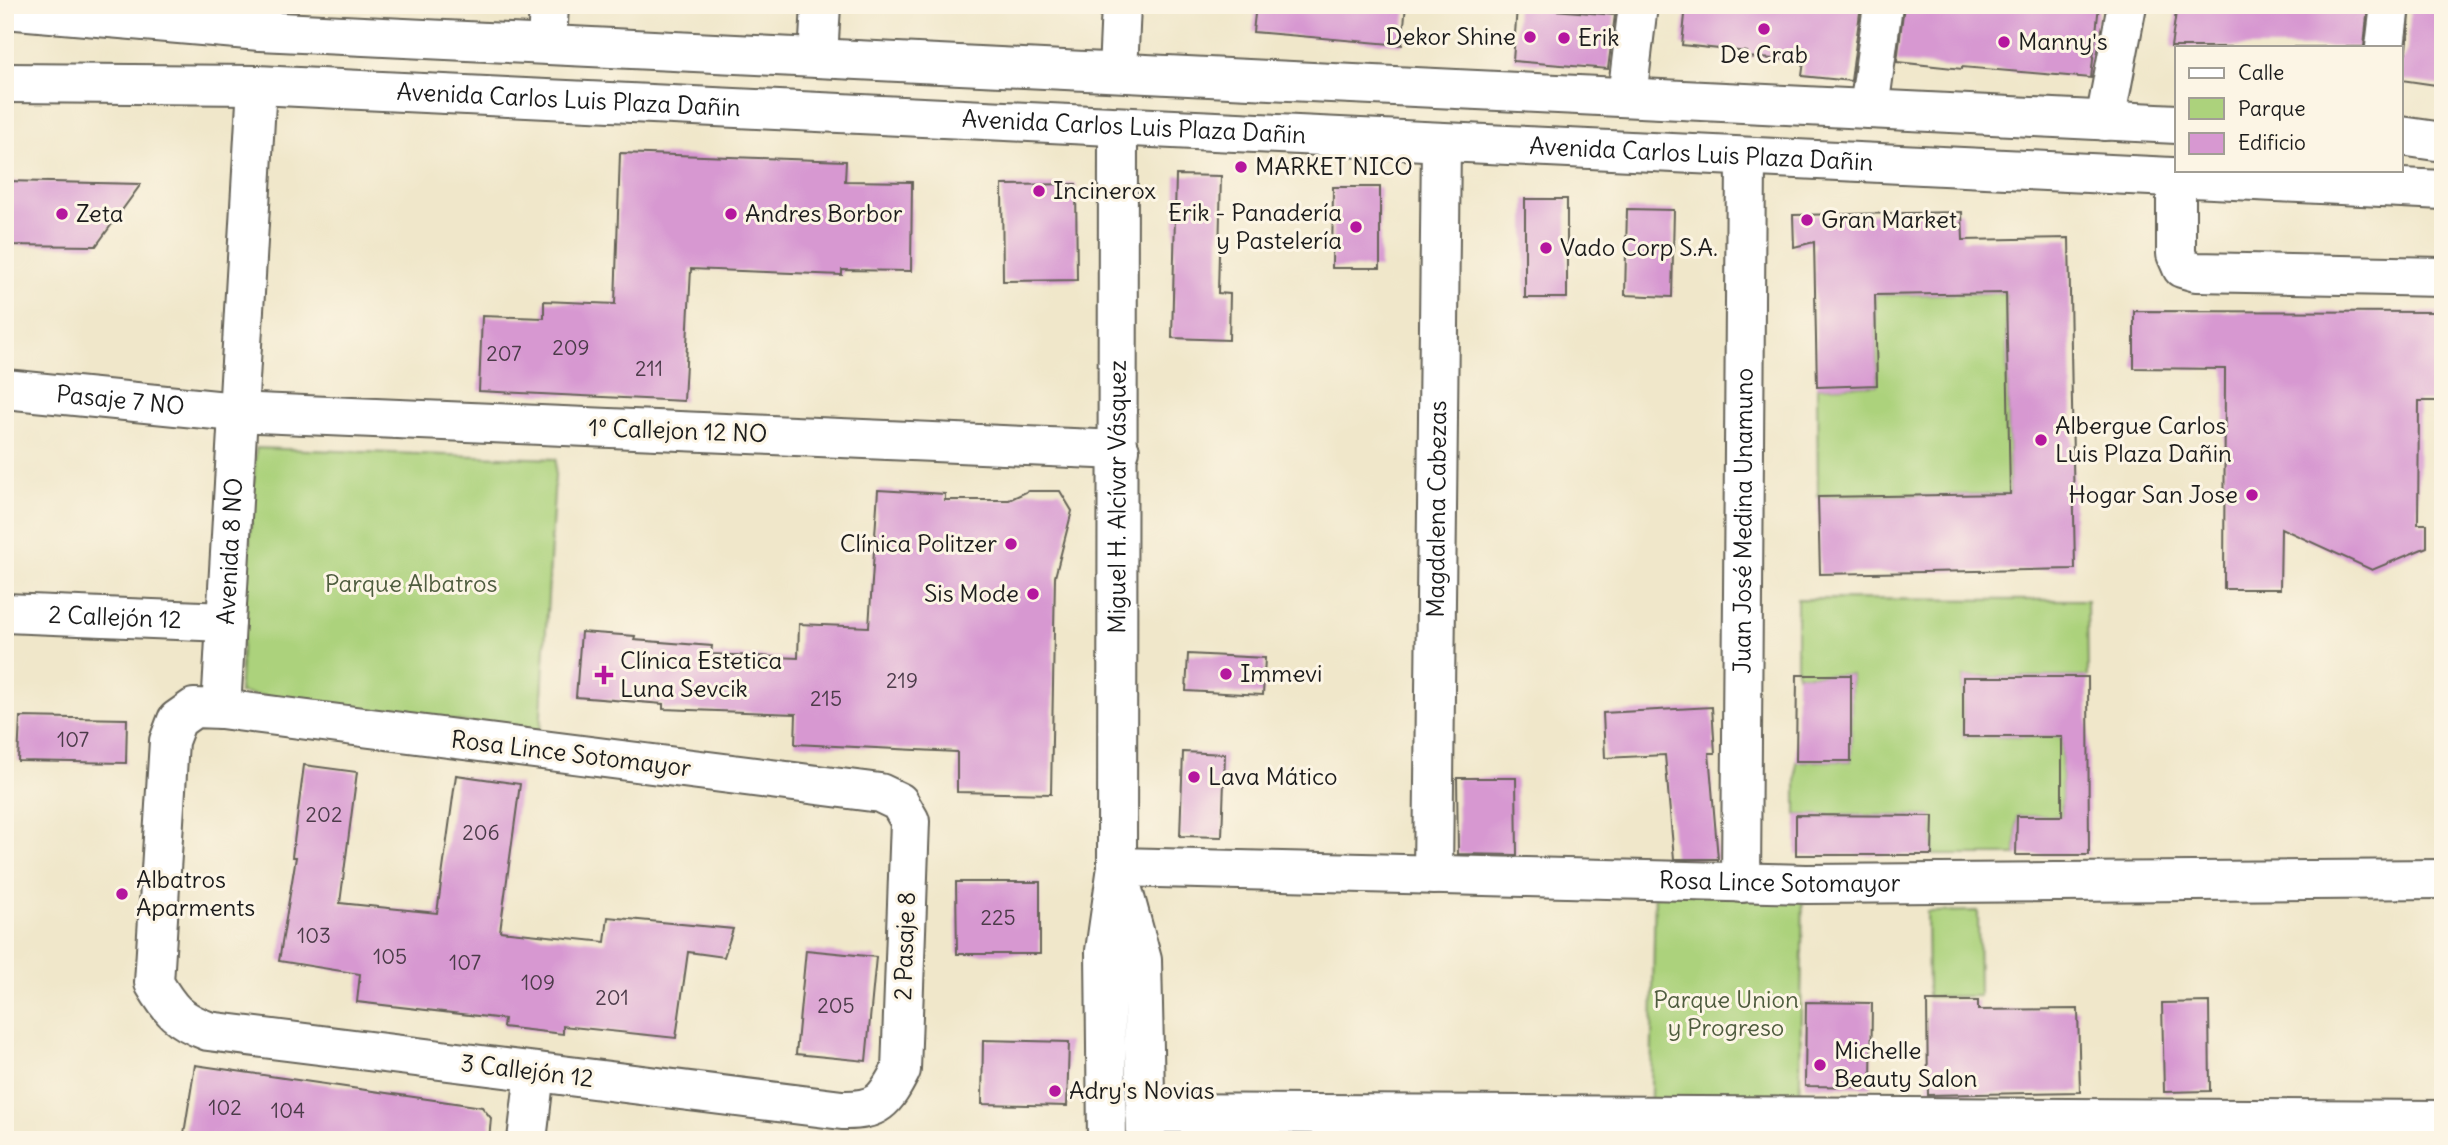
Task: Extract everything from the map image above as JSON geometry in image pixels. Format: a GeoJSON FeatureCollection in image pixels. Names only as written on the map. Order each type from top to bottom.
{"type":"FeatureCollection","features":[{"type":"Feature","properties":{"kind":"street"},"geometry":{"type":"LineString","coordinates":[[547,44],[550,5]]}},
{"type":"Feature","properties":{"kind":"street"},"geometry":{"type":"LineString","coordinates":[[818,58],[821,5]]}},
{"type":"Feature","properties":{"kind":"street"},"geometry":{"type":"LineString","coordinates":[[1118,72],[1121,5]]}},
{"type":"Feature","properties":{"kind":"street"},"geometry":{"type":"LineString","coordinates":[[1627,97],[1638,5]]}},
{"type":"Feature","properties":{"kind":"street"},"geometry":{"type":"LineString","coordinates":[[1869,109],[1883,5]]}},
{"type":"Feature","properties":{"kind":"street"},"geometry":{"type":"LineString","coordinates":[[2105,121],[2127,5]]}},
{"type":"Feature","properties":{"kind":"street"},"geometry":{"type":"LineString","coordinates":[[2385,46],[2390,5]]}},
{"type":"Feature","properties":{"kind":"street"},"geometry":{"type":"LineString","coordinates":[[20,9],[103,18]]}},
{"type":"Feature","properties":{"kind":"street"},"geometry":{"type":"LineString","coordinates":[[5,25],[103,18],[260,18],[547,44],[2175,124]]}},
{"type":"Feature","properties":{"kind":"street","name":"Avenida Carlos Luis Plaza Dañin"},"geometry":{"type":"LineString","coordinates":[[5,83],[257,85],[2443,190]]}},
{"type":"Feature","properties":{"kind":"street","name":"Avenida 8 NO"},"geometry":{"type":"LineString","coordinates":[[220,709],[257,85]]}},
{"type":"Feature","properties":{"kind":"street","name":"Miguel H. Alcívar Vásquez"},"geometry":{"type":"LineString","coordinates":[[1107,1140],[1105,951],[1117,867],[1120,450],[1118,127]]}},
{"type":"Feature","properties":{"kind":"street"},"geometry":{"type":"LineString","coordinates":[[2402,135],[2443,133]]}},
{"type":"Feature","properties":{"kind":"street"},"geometry":{"type":"LineString","coordinates":[[2402,135],[2443,142]]}},
{"type":"Feature","properties":{"kind":"street","name":"Magdalena Cabezas"},"geometry":{"type":"LineString","coordinates":[[1433,876],[1441,142]]}},
{"type":"Feature","properties":{"kind":"street","name":"Juan José Medina Unamuno"},"geometry":{"type":"LineString","coordinates":[[1741,883],[1746,157]]}},
{"type":"Feature","properties":{"kind":"street"},"geometry":{"type":"LineString","coordinates":[[2176,178],[2176,254],[2182,268],[2196,272],[2443,277]]}},
{"type":"Feature","properties":{"kind":"street","name":"Avenida Carlos Luis Plaza Dañin"},"geometry":{"type":"LineString","coordinates":[[2390,188],[2443,200]]}},
{"type":"Feature","properties":{"kind":"street","name":"Pasaje 7 NO"},"geometry":{"type":"LineString","coordinates":[[5,389],[236,412]]}},
{"type":"Feature","properties":{"kind":"street","name":"1º Callejon 12 NO"},"geometry":{"type":"LineString","coordinates":[[236,412],[1120,450]]}},
{"type":"Feature","properties":{"kind":"street","name":"2 Callejón 12"},"geometry":{"type":"LineString","coordinates":[[5,612],[226,622]]}},
{"type":"Feature","properties":{"kind":"street","name":"3 Callejón 12"},"geometry":{"type":"LineString","coordinates":[[220,709],[194,708],[177,720],[169,741],[154,983],[166,1004],[183,1022],[208,1031],[866,1111],[889,1094],[901,1070]]}},
{"type":"Feature","properties":{"kind":"street","name":"Rosa Lince Sotomayor"},"geometry":{"type":"LineString","coordinates":[[220,709],[880,793],[899,802],[910,821]]}},
{"type":"Feature","properties":{"kind":"street","name":"2 Pasaje 8"},"geometry":{"type":"LineString","coordinates":[[901,1070],[910,821]]}},
{"type":"Feature","properties":{"kind":"street","name":"Miguel H. Alcívar Vásquez"},"geometry":{"type":"LineString","coordinates":[[1117,867],[1142,960],[1146,1127]]}},
{"type":"Feature","properties":{"kind":"street","name":"Rosa Lince Sotomayor"},"geometry":{"type":"LineString","coordinates":[[1117,867],[1741,883],[2443,879]]}},
{"type":"Feature","properties":{"kind":"street"},"geometry":{"type":"LineString","coordinates":[[527,1140],[534,1072]]}},
{"type":"Feature","properties":{"kind":"street"},"geometry":{"type":"LineString","coordinates":[[1146,1127],[2443,1120]]}},
{"type":"Feature","properties":{"kind":"green space"},"geometry":{"type":"Polygon","coordinates":[[[2006,293],[2010,494],[1818,497],[1817,387],[1877,385],[1875,295],[2006,293]]]}},
{"type":"Feature","properties":{"kind":"green space","name":"Parque Albatros"},"geometry":{"type":"Polygon","coordinates":[[[256,448],[556,459],[540,732],[239,693],[256,448]]]}},
{"type":"Feature","properties":{"kind":"green space"},"geometry":{"type":"Polygon","coordinates":[[[1797,599],[2087,600],[2088,677],[1963,677],[1963,737],[2062,737],[2062,816],[2017,816],[2016,855],[1932,855],[1932,816],[1796,815],[1796,761],[1851,761],[1851,675],[1797,675],[1797,599]]]}},
{"type":"Feature","properties":{"kind":"green space","name":"Parque Union y Progreso"},"geometry":{"type":"Polygon","coordinates":[[[1655,885],[1803,888],[1799,1140],[1650,1140],[1655,885]]]}},
{"type":"Feature","properties":{"kind":"green space"},"geometry":{"type":"Polygon","coordinates":[[[1978,911],[1979,996],[1928,997],[1927,912],[1978,911]]]}},
{"type":"Feature","properties":{"kind":"green space"},"geometry":{"type":"Polygon","coordinates":[[[1639,1123],[1639,1140],[1579,1140],[1579,1124],[1639,1123]]]}},
{"type":"Feature","properties":{"kind":"building"},"geometry":{"type":"Polygon","coordinates":[[[1256,5],[1406,5],[1402,45],[1253,32],[1256,5]]]}},
{"type":"Feature","properties":{"kind":"building"},"geometry":{"type":"Polygon","coordinates":[[[1686,5],[1861,5],[1851,81],[1802,76],[1804,61],[1746,57],[1747,52],[1682,45],[1686,5]]]}},
{"type":"Feature","properties":{"kind":"building"},"geometry":{"type":"Polygon","coordinates":[[[1904,5],[2099,5],[2091,78],[1897,62],[1904,5]]]}},
{"type":"Feature","properties":{"kind":"building"},"geometry":{"type":"Polygon","coordinates":[[[2177,5],[2368,5],[2364,46],[2171,47],[2177,5]]]}},
{"type":"Feature","properties":{"kind":"building"},"geometry":{"type":"Polygon","coordinates":[[[2411,5],[2443,5],[2443,86],[2402,80],[2402,60],[2407,50],[2411,5]]]}},
{"type":"Feature","properties":{"kind":"building","name":"Erik"},"geometry":{"type":"Polygon","coordinates":[[[1517,7],[1615,15],[1608,69],[1513,61],[1517,7]]]}},
{"type":"Feature","properties":{"kind":"building"},"geometry":{"type":"Polygon","coordinates":[[[620,153],[846,161],[845,181],[912,182],[911,271],[842,270],[842,275],[691,269],[684,401],[479,391],[482,316],[544,318],[544,301],[615,304],[620,153]]]}},
{"type":"Feature","properties":{"kind":"building"},"geometry":{"type":"Polygon","coordinates":[[[1176,175],[1221,176],[1218,293],[1230,294],[1229,340],[1172,338],[1176,175]]]}},
{"type":"Feature","properties":{"kind":"building","name":"Zeta"},"geometry":{"type":"Polygon","coordinates":[[[5,181],[141,184],[96,246],[5,245],[5,181]]]}},
{"type":"Feature","properties":{"kind":"building"},"geometry":{"type":"Polygon","coordinates":[[[1076,184],[1077,280],[1003,281],[1002,185],[1076,184]]]}},
{"type":"Feature","properties":{"kind":"building","name":"Erik - Panadería y Pastelería"},"geometry":{"type":"Polygon","coordinates":[[[1333,187],[1380,187],[1380,268],[1332,268],[1333,187]]]}},
{"type":"Feature","properties":{"kind":"building","name":"Vado Corp S.A."},"geometry":{"type":"Polygon","coordinates":[[[1525,199],[1567,199],[1567,298],[1525,298],[1525,199]]]}},
{"type":"Feature","properties":{"kind":"building"},"geometry":{"type":"Polygon","coordinates":[[[1627,209],[1674,210],[1672,297],[1625,295],[1627,209]]]}},
{"type":"Feature","properties":{"kind":"building","name":"Albergue Carlos Luis Plaza Dañin"},"geometry":{"type":"Polygon","coordinates":[[[1962,212],[1963,240],[2069,238],[2075,569],[1820,574],[1818,497],[2010,494],[2006,293],[1875,295],[1877,385],[1817,387],[1814,242],[1794,247],[1793,215],[1962,212]]]}},
{"type":"Feature","properties":{"kind":"building","name":"Hogar San Jose"},"geometry":{"type":"Polygon","coordinates":[[[2134,311],[2443,312],[2443,401],[2419,401],[2418,524],[2427,524],[2427,547],[2372,570],[2281,528],[2280,589],[2224,589],[2225,369],[2134,368],[2134,311]]]}},
{"type":"Feature","properties":{"kind":"building"},"geometry":{"type":"Polygon","coordinates":[[[878,490],[945,494],[945,500],[1009,500],[1028,491],[1060,491],[1072,511],[1055,577],[1051,794],[957,792],[957,752],[795,744],[796,714],[663,709],[663,704],[576,697],[581,632],[635,636],[634,640],[712,646],[711,654],[798,658],[799,624],[869,627],[878,490]]]}},
{"type":"Feature","properties":{"kind":"building","name":"Immevi"},"geometry":{"type":"Polygon","coordinates":[[[1188,654],[1265,658],[1263,695],[1186,691],[1188,654]]]}},
{"type":"Feature","properties":{"kind":"building"},"geometry":{"type":"Polygon","coordinates":[[[1797,675],[1851,675],[1851,761],[1796,761],[1797,675]]]}},
{"type":"Feature","properties":{"kind":"building"},"geometry":{"type":"Polygon","coordinates":[[[1963,677],[2088,677],[2089,855],[2016,855],[2017,816],[2062,816],[2062,737],[1963,737],[1963,677]]]}},
{"type":"Feature","properties":{"kind":"building"},"geometry":{"type":"Polygon","coordinates":[[[1712,707],[1715,753],[1709,753],[1718,859],[1674,859],[1665,755],[1605,758],[1603,713],[1712,707]]]}},
{"type":"Feature","properties":{"kind":"building"},"geometry":{"type":"Polygon","coordinates":[[[20,717],[127,719],[126,763],[18,761],[20,717]]]}},
{"type":"Feature","properties":{"kind":"building"},"geometry":{"type":"Polygon","coordinates":[[[1183,752],[1225,754],[1222,837],[1180,836],[1183,752]]]}},
{"type":"Feature","properties":{"kind":"building"},"geometry":{"type":"Polygon","coordinates":[[[304,765],[357,772],[340,903],[437,913],[456,775],[520,784],[500,931],[605,942],[608,917],[733,929],[724,957],[688,952],[676,1038],[563,1026],[563,1034],[503,1027],[504,1019],[357,1002],[360,974],[279,961],[296,857],[292,857],[304,765]]]}},
{"type":"Feature","properties":{"kind":"building"},"geometry":{"type":"Polygon","coordinates":[[[1457,778],[1516,778],[1517,855],[1458,854],[1457,778]]]}},
{"type":"Feature","properties":{"kind":"building"},"geometry":{"type":"Polygon","coordinates":[[[1796,815],[1933,816],[1932,855],[1796,855],[1796,815]]]}},
{"type":"Feature","properties":{"kind":"building"},"geometry":{"type":"Polygon","coordinates":[[[956,882],[1040,882],[1040,954],[957,954],[956,882]]]}},
{"type":"Feature","properties":{"kind":"building"},"geometry":{"type":"Polygon","coordinates":[[[806,950],[876,957],[866,1061],[796,1054],[806,950]]]}},
{"type":"Feature","properties":{"kind":"building"},"geometry":{"type":"Polygon","coordinates":[[[1927,1001],[1978,1001],[1978,1010],[2078,1009],[2080,1092],[1928,1095],[1927,1001]]]}},
{"type":"Feature","properties":{"kind":"building"},"geometry":{"type":"Polygon","coordinates":[[[1806,1002],[1872,1003],[1871,1087],[1805,1086],[1806,1002]]]}},
{"type":"Feature","properties":{"kind":"building"},"geometry":{"type":"Polygon","coordinates":[[[2209,1002],[2210,1091],[2164,1092],[2162,1003],[2209,1002]]]}},
{"type":"Feature","properties":{"kind":"building"},"geometry":{"type":"Polygon","coordinates":[[[983,1040],[1069,1042],[1067,1106],[982,1104],[983,1040]]]}},
{"type":"Feature","properties":{"kind":"building"},"geometry":{"type":"Polygon","coordinates":[[[195,1065],[482,1107],[491,1118],[489,1140],[183,1140],[195,1065]]]}},
{"type":"Feature","properties":{"kind":"place","name":"De Crab"},"geometry":{"type":"Point","coordinates":[1764,29]}},
{"type":"Feature","properties":{"kind":"place","name":"Dekor Shine"},"geometry":{"type":"Point","coordinates":[1530,37]}},
{"type":"Feature","properties":{"kind":"place","name":"Erik"},"geometry":{"type":"Point","coordinates":[1564,38]}},
{"type":"Feature","properties":{"kind":"place","name":"Manny's"},"geometry":{"type":"Point","coordinates":[2004,42]}},
{"type":"Feature","properties":{"kind":"place","name":"MARKET NICO"},"geometry":{"type":"Point","coordinates":[1241,167]}},
{"type":"Feature","properties":{"kind":"place","name":"Incinerox"},"geometry":{"type":"Point","coordinates":[1039,191]}},
{"type":"Feature","properties":{"kind":"place","name":"Zeta"},"geometry":{"type":"Point","coordinates":[62,214]}},
{"type":"Feature","properties":{"kind":"place","name":"Andres Borbor"},"geometry":{"type":"Point","coordinates":[731,214]}},
{"type":"Feature","properties":{"kind":"place","name":"Gran Market"},"geometry":{"type":"Point","coordinates":[1807,220]}},
{"type":"Feature","properties":{"kind":"place","name":"Erik - Panadería y Pastelería"},"geometry":{"type":"Point","coordinates":[1356,227]}},
{"type":"Feature","properties":{"kind":"place","name":"Vado Corp S.A."},"geometry":{"type":"Point","coordinates":[1546,248]}},
{"type":"Feature","properties":{"kind":"place","name":"Albergue Carlos Luis Plaza Dañin"},"geometry":{"type":"Point","coordinates":[2041,440]}},
{"type":"Feature","properties":{"kind":"place","name":"Hogar San Jose"},"geometry":{"type":"Point","coordinates":[2252,495]}},
{"type":"Feature","properties":{"kind":"place","name":"Clínica Politzer"},"geometry":{"type":"Point","coordinates":[1011,544]}},
{"type":"Feature","properties":{"kind":"place","name":"Sis Mode"},"geometry":{"type":"Point","coordinates":[1033,594]}},
{"type":"Feature","properties":{"kind":"place","name":"Immevi"},"geometry":{"type":"Point","coordinates":[1226,674]}},
{"type":"Feature","properties":{"kind":"place","name":"Clínica Estetica Luna Sevcik"},"geometry":{"type":"Point","coordinates":[604,675]}},
{"type":"Feature","properties":{"kind":"place","name":"Lava Mático"},"geometry":{"type":"Point","coordinates":[1194,777]}},
{"type":"Feature","properties":{"kind":"place","name":"Albatros Aparments"},"geometry":{"type":"Point","coordinates":[122,894]}},
{"type":"Feature","properties":{"kind":"place","name":"Michelle Beauty Salon"},"geometry":{"type":"Point","coordinates":[1820,1065]}},
{"type":"Feature","properties":{"kind":"place","name":"Adry's Novias"},"geometry":{"type":"Point","coordinates":[1055,1091]}}]}
